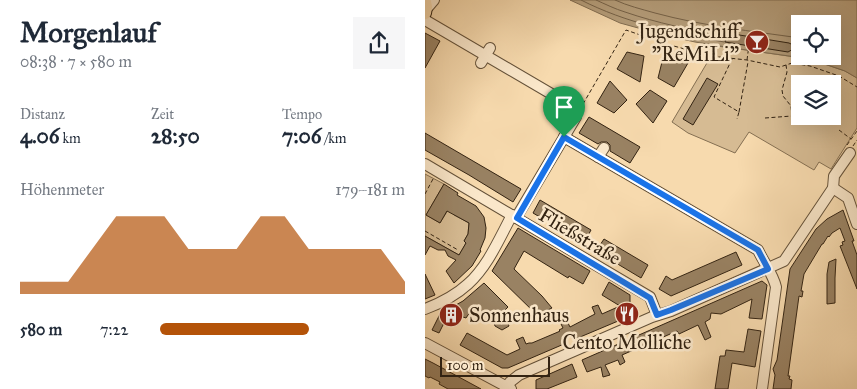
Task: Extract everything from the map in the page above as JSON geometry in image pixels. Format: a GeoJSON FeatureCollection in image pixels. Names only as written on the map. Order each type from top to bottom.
{"type":"FeatureCollection","features":[{"type":"Feature","properties":{"kind":"street"},"geometry":{"type":"LineString","coordinates":[[425,20],[572,106],[576,113],[576,117],[564,137],[479,273],[450,298],[425,309]]}},
{"type":"Feature","properties":{"kind":"street"},"geometry":{"type":"LineString","coordinates":[[564,137],[758,250],[772,275],[776,287],[762,389]]}},
{"type":"Feature","properties":{"kind":"street"},"geometry":{"type":"LineString","coordinates":[[598,157],[604,148]]}},
{"type":"Feature","properties":{"kind":"street"},"geometry":{"type":"LineString","coordinates":[[425,342],[508,388],[519,375],[784,261],[833,188],[834,176],[851,150]]}},
{"type":"Feature","properties":{"kind":"street","name":"Fließstraße"},"geometry":{"type":"LineString","coordinates":[[425,164],[650,298],[657,315]]}},
{"type":"Feature","properties":{"kind":"street"},"geometry":{"type":"LineString","coordinates":[[833,188],[848,198],[857,224]]}},
{"type":"Feature","properties":{"kind":"path"},"geometry":{"type":"LineString","coordinates":[[576,113],[626,30],[663,43],[711,56],[780,67],[792,63],[810,66],[839,76],[857,87]]}},
{"type":"Feature","properties":{"kind":"path"},"geometry":{"type":"LineString","coordinates":[[737,119],[749,45]]}},
{"type":"Feature","properties":{"kind":"path"},"geometry":{"type":"LineString","coordinates":[[733,59],[714,98],[739,112]]}},
{"type":"Feature","properties":{"kind":"path"},"geometry":{"type":"LineString","coordinates":[[765,118],[792,116],[791,106],[783,96],[782,90],[787,72],[786,65]]}},
{"type":"Feature","properties":{"kind":"path"},"geometry":{"type":"LineString","coordinates":[[839,130],[851,139]]}},
{"type":"Feature","properties":{"kind":"path"},"geometry":{"type":"LineString","coordinates":[[857,130],[847,146],[851,150],[857,140]]}},
{"type":"Feature","properties":{"kind":"path"},"geometry":{"type":"LineString","coordinates":[[425,194],[438,172]]}},
{"type":"Feature","properties":{"kind":"path"},"geometry":{"type":"LineString","coordinates":[[425,231],[458,250]]}},
{"type":"Feature","properties":{"kind":"shaded area"},"geometry":{"type":"Polygon","coordinates":[[[717,46],[791,56],[791,65],[828,65],[845,71],[857,78],[857,128],[831,169],[819,162],[814,170],[749,132],[735,153],[688,133],[672,122],[717,46]]]}},
{"type":"Feature","properties":{"kind":"shaded area"},"geometry":{"type":"Polygon","coordinates":[[[425,174],[444,184],[426,215],[440,223],[448,210],[469,223],[468,234],[464,241],[466,243],[459,255],[425,236],[425,174]]]}},
{"type":"Feature","properties":{"kind":"water"},"geometry":{"type":"Polygon","coordinates":[[[570,0],[857,0],[857,78],[845,71],[828,65],[841,65],[841,15],[791,15],[791,56],[695,42],[620,23],[570,0]]]}},
{"type":"Feature","properties":{"kind":"building"},"geometry":{"type":"Polygon","coordinates":[[[425,33],[440,41],[425,68],[425,33]]]}},
{"type":"Feature","properties":{"kind":"building","name":"Jugendschiff \"ReMiLi\""},"geometry":{"type":"Polygon","coordinates":[[[727,33],[789,43],[791,44],[791,50],[788,52],[725,42],[727,33]]]}},
{"type":"Feature","properties":{"kind":"building"},"geometry":{"type":"Polygon","coordinates":[[[627,52],[644,56],[640,82],[617,69],[627,52]]]}},
{"type":"Feature","properties":{"kind":"building"},"geometry":{"type":"Polygon","coordinates":[[[663,58],[688,63],[674,87],[658,78],[663,58]]]}},
{"type":"Feature","properties":{"kind":"building"},"geometry":{"type":"Polygon","coordinates":[[[707,78],[718,84],[693,125],[683,119],[707,78]]]}},
{"type":"Feature","properties":{"kind":"building"},"geometry":{"type":"Polygon","coordinates":[[[610,81],[627,100],[614,113],[597,103],[610,81]]]}},
{"type":"Feature","properties":{"kind":"building"},"geometry":{"type":"Polygon","coordinates":[[[650,90],[667,101],[653,123],[636,104],[650,90]]]}},
{"type":"Feature","properties":{"kind":"building"},"geometry":{"type":"Polygon","coordinates":[[[589,117],[640,147],[630,163],[610,151],[610,145],[607,142],[598,144],[579,133],[589,117]]]}},
{"type":"Feature","properties":{"kind":"building"},"geometry":{"type":"Polygon","coordinates":[[[425,133],[521,189],[513,202],[425,150],[425,133]]]}},
{"type":"Feature","properties":{"kind":"building"},"geometry":{"type":"Polygon","coordinates":[[[444,184],[458,193],[457,195],[476,206],[484,217],[486,228],[481,251],[472,266],[454,283],[446,271],[456,260],[448,256],[445,250],[438,250],[430,246],[425,255],[425,236],[459,255],[466,243],[464,241],[468,234],[469,223],[447,211],[440,223],[426,215],[444,184]]]}},
{"type":"Feature","properties":{"kind":"building"},"geometry":{"type":"Polygon","coordinates":[[[540,200],[591,230],[584,243],[533,213],[540,200]]]}},
{"type":"Feature","properties":{"kind":"building"},"geometry":{"type":"Polygon","coordinates":[[[843,210],[857,255],[857,289],[840,246],[845,241],[840,228],[828,236],[804,274],[801,291],[803,291],[802,297],[799,296],[788,376],[792,380],[791,389],[773,389],[775,375],[773,369],[777,360],[790,269],[816,229],[827,219],[843,210]]]}},
{"type":"Feature","properties":{"kind":"building"},"geometry":{"type":"Polygon","coordinates":[[[518,228],[590,271],[583,284],[569,276],[568,278],[524,251],[514,269],[552,308],[537,315],[492,271],[518,228]]]}},
{"type":"Feature","properties":{"kind":"building"},"geometry":{"type":"Polygon","coordinates":[[[604,239],[648,265],[641,278],[596,251],[604,239]]]}},
{"type":"Feature","properties":{"kind":"building"},"geometry":{"type":"Polygon","coordinates":[[[736,252],[742,265],[671,296],[659,289],[666,276],[672,280],[736,252]]]}},
{"type":"Feature","properties":{"kind":"building"},"geometry":{"type":"Polygon","coordinates":[[[836,259],[835,303],[827,304],[829,262],[836,259]]]}},
{"type":"Feature","properties":{"kind":"building"},"geometry":{"type":"Polygon","coordinates":[[[425,274],[435,295],[425,299],[425,274]]]}},
{"type":"Feature","properties":{"kind":"building"},"geometry":{"type":"Polygon","coordinates":[[[762,281],[767,285],[762,319],[749,318],[752,299],[721,314],[711,313],[710,319],[705,322],[711,337],[705,340],[698,325],[679,334],[677,331],[622,355],[625,362],[620,365],[618,360],[605,365],[610,375],[603,377],[601,367],[587,372],[582,360],[762,281]]]}},
{"type":"Feature","properties":{"kind":"building"},"geometry":{"type":"Polygon","coordinates":[[[609,282],[630,295],[630,316],[573,340],[571,335],[562,339],[564,344],[508,368],[502,368],[460,345],[467,333],[507,355],[520,349],[516,340],[523,337],[526,344],[532,343],[560,331],[563,328],[560,322],[566,319],[570,327],[595,314],[592,307],[598,305],[602,314],[620,306],[602,295],[609,282]]]}},
{"type":"Feature","properties":{"kind":"building"},"geometry":{"type":"Polygon","coordinates":[[[484,283],[508,307],[501,314],[507,317],[509,326],[502,330],[495,326],[492,317],[476,309],[466,318],[463,317],[448,325],[444,323],[439,333],[432,330],[440,314],[463,301],[484,283]]]}},
{"type":"Feature","properties":{"kind":"building"},"geometry":{"type":"Polygon","coordinates":[[[748,329],[761,331],[755,367],[732,363],[728,389],[715,389],[720,356],[725,356],[726,350],[744,352],[748,329]]]}},
{"type":"Feature","properties":{"kind":"building"},"geometry":{"type":"Polygon","coordinates":[[[425,359],[481,389],[448,389],[439,384],[440,382],[425,376],[425,359]]]}},
{"type":"Feature","properties":{"kind":"building"},"geometry":{"type":"Polygon","coordinates":[[[572,364],[577,377],[547,389],[536,389],[536,380],[572,364]]]}},
{"type":"Feature","properties":{"kind":"place","name":"Jugendschiff \"ReMiLi\""},"geometry":{"type":"Point","coordinates":[757,42]}},
{"type":"Feature","properties":{"kind":"place","name":"Cento Molliche"},"geometry":{"type":"Point","coordinates":[627,314]}},
{"type":"Feature","properties":{"kind":"place","name":"Sonnenhaus"},"geometry":{"type":"Point","coordinates":[451,315]}},
{"type":"Feature","properties":{"kind":"route"},"geometry":{"type":"LineString","coordinates":[[564,137],[758,250],[768,269],[657,315],[650,298],[517,218],[564,137]]}}]}
